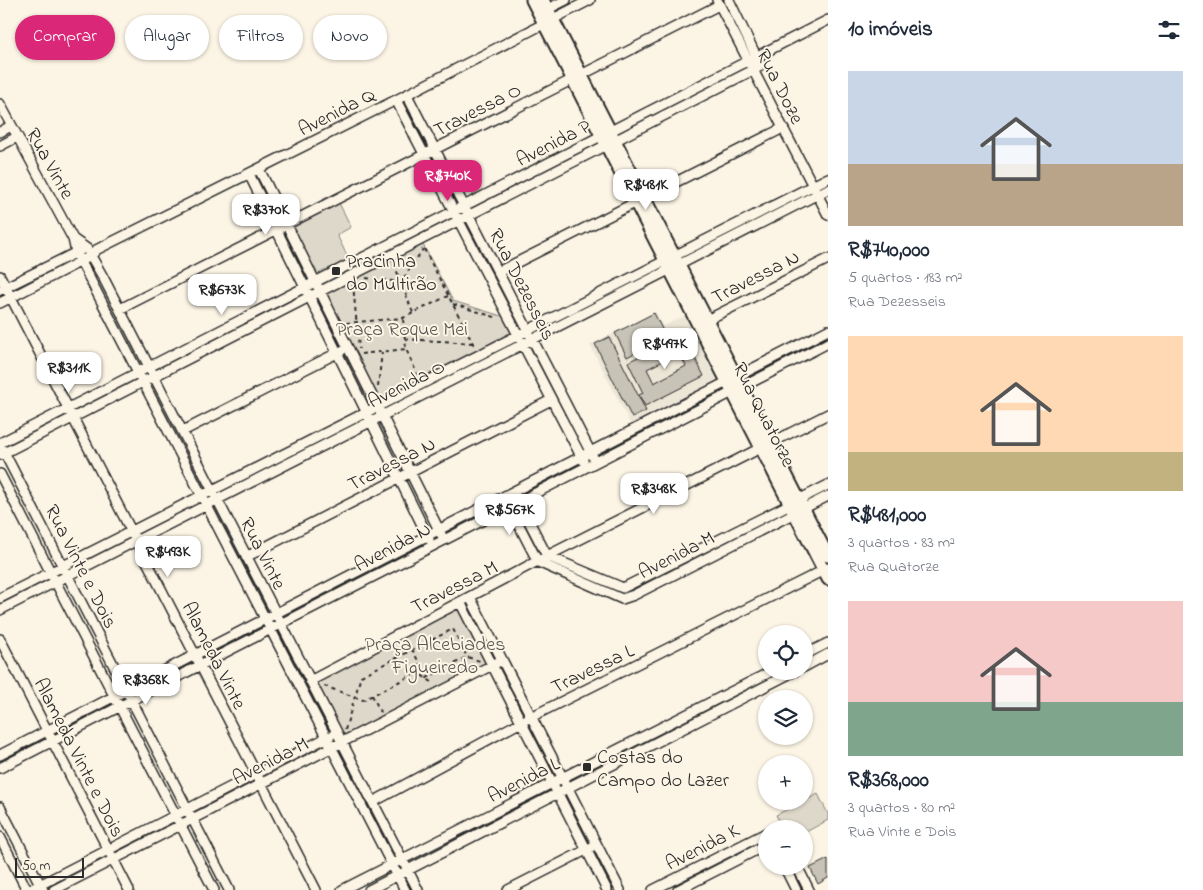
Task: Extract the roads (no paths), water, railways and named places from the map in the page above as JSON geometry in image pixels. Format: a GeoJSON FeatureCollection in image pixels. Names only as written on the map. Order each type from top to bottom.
{"type":"FeatureCollection","features":[{"type":"Feature","properties":{"kind":"street","name":"Rua Quatorze"},"geometry":{"type":"LineString","coordinates":[[532,0],[545,13],[766,445],[797,507],[826,572]]}},
{"type":"Feature","properties":{"kind":"street","name":"Avenida Q"},"geometry":{"type":"LineString","coordinates":[[0,304],[81,262],[91,252],[407,95],[566,0]]}},
{"type":"Feature","properties":{"kind":"street","name":"Avenida Q"},"geometry":{"type":"LineString","coordinates":[[545,13],[590,0]]}},
{"type":"Feature","properties":{"kind":"street","name":"Rua Doze"},"geometry":{"type":"LineString","coordinates":[[729,0],[783,128],[828,215]]}},
{"type":"Feature","properties":{"kind":"street","name":"Rua Doze"},"geometry":{"type":"LineString","coordinates":[[718,2],[755,63]]}},
{"type":"Feature","properties":{"kind":"street","name":"Travessa O"},"geometry":{"type":"LineString","coordinates":[[120,309],[577,78],[718,2]]}},
{"type":"Feature","properties":{"kind":"street","name":"Avenida P"},"geometry":{"type":"LineString","coordinates":[[1,449],[73,418],[391,256],[422,245],[459,222],[609,140],[755,63],[828,20]]}},
{"type":"Feature","properties":{"kind":"street","name":"Rua Dezesseis"},"geometry":{"type":"LineString","coordinates":[[407,95],[595,461]]}},
{"type":"Feature","properties":{"kind":"street","name":"Rua Dezesseis"},"geometry":{"type":"LineString","coordinates":[[396,100],[586,466]]}},
{"type":"Feature","properties":{"kind":"street","name":"Rua Vinte"},"geometry":{"type":"LineString","coordinates":[[0,104],[73,239],[81,262],[405,890]]}},
{"type":"Feature","properties":{"kind":"street"},"geometry":{"type":"LineString","coordinates":[[0,132],[11,126]]}},
{"type":"Feature","properties":{"kind":"street"},"geometry":{"type":"LineString","coordinates":[[498,272],[783,128]]}},
{"type":"Feature","properties":{"kind":"street"},"geometry":{"type":"LineString","coordinates":[[0,146],[17,137]]}},
{"type":"Feature","properties":{"kind":"street","name":"Avenida P"},"geometry":{"type":"LineString","coordinates":[[1,449],[68,408],[149,366],[464,207],[609,140]]}},
{"type":"Feature","properties":{"kind":"street"},"geometry":{"type":"LineString","coordinates":[[259,169],[443,538]]}},
{"type":"Feature","properties":{"kind":"street"},"geometry":{"type":"LineString","coordinates":[[249,174],[432,545]]}},
{"type":"Feature","properties":{"kind":"street"},"geometry":{"type":"LineString","coordinates":[[826,179],[828,189]]}},
{"type":"Feature","properties":{"kind":"street","name":"Avenida O"},"geometry":{"type":"LineString","coordinates":[[0,610],[532,339],[826,179]]}},
{"type":"Feature","properties":{"kind":"street","name":"Avenida O"},"geometry":{"type":"LineString","coordinates":[[0,598],[212,488],[527,329],[828,189]]}},
{"type":"Feature","properties":{"kind":"street","name":"Rua Vinte"},"geometry":{"type":"LineString","coordinates":[[73,239],[91,252],[418,890]]}},
{"type":"Feature","properties":{"kind":"street","name":"Avenida Q"},"geometry":{"type":"LineString","coordinates":[[3,288],[76,252],[91,252]]}},
{"type":"Feature","properties":{"kind":"street"},"geometry":{"type":"LineString","coordinates":[[373,253],[378,263]]}},
{"type":"Feature","properties":{"kind":"street","name":"Travessa N"},"geometry":{"type":"LineString","coordinates":[[703,322],[828,259]]}},
{"type":"Feature","properties":{"kind":"street","name":"Alameda Vinte"},"geometry":{"type":"LineString","coordinates":[[0,276],[3,288],[11,298],[316,890]]}},
{"type":"Feature","properties":{"kind":"street"},"geometry":{"type":"LineString","coordinates":[[256,312],[260,322]]}},
{"type":"Feature","properties":{"kind":"street","name":"Avenida N"},"geometry":{"type":"LineString","coordinates":[[0,768],[443,538],[586,466],[734,385],[828,330]]}},
{"type":"Feature","properties":{"kind":"street","name":"Avenida N"},"geometry":{"type":"LineString","coordinates":[[0,755],[590,451],[828,343]]}},
{"type":"Feature","properties":{"kind":"street"},"geometry":{"type":"LineString","coordinates":[[183,431],[348,348]]}},
{"type":"Feature","properties":{"kind":"street","name":"Travessa N"},"geometry":{"type":"LineString","coordinates":[[246,557],[551,400]]}},
{"type":"Feature","properties":{"kind":"street","name":"Travessa M"},"geometry":{"type":"LineString","coordinates":[[310,681],[547,556],[828,414]]}},
{"type":"Feature","properties":{"kind":"street","name":"Rua Vinte e Dois"},"geometry":{"type":"LineString","coordinates":[[1,449],[229,890]]}},
{"type":"Feature","properties":{"kind":"street","name":"Rua Vinte e Dois"},"geometry":{"type":"LineString","coordinates":[[0,474],[214,890]]}},
{"type":"Feature","properties":{"kind":"street","name":"Avenida M"},"geometry":{"type":"LineString","coordinates":[[538,562],[618,598],[627,598],[797,507],[828,485]]}},
{"type":"Feature","properties":{"kind":"street"},"geometry":{"type":"LineString","coordinates":[[513,491],[547,556]]}},
{"type":"Feature","properties":{"kind":"street"},"geometry":{"type":"LineString","coordinates":[[503,496],[538,562]]}},
{"type":"Feature","properties":{"kind":"street","name":"Avenida M"},"geometry":{"type":"LineString","coordinates":[[547,556],[620,588],[626,588],[797,507],[828,496]]}},
{"type":"Feature","properties":{"kind":"street","name":"Rua Quatorze"},"geometry":{"type":"LineString","coordinates":[[797,507],[828,556]]}},
{"type":"Feature","properties":{"kind":"street","name":"Travessa L"},"geometry":{"type":"LineString","coordinates":[[372,802],[521,722],[826,572]]}},
{"type":"Feature","properties":{"kind":"street"},"geometry":{"type":"LineString","coordinates":[[626,588],[627,598]]}},
{"type":"Feature","properties":{"kind":"street"},"geometry":{"type":"LineString","coordinates":[[470,597],[620,890]]}},
{"type":"Feature","properties":{"kind":"street"},"geometry":{"type":"LineString","coordinates":[[460,602],[607,890]]}},
{"type":"Feature","properties":{"kind":"street","name":"Alameda Vinte e Dois"},"geometry":{"type":"LineString","coordinates":[[0,639],[129,890]]}},
{"type":"Feature","properties":{"kind":"street"},"geometry":{"type":"LineString","coordinates":[[813,650],[828,643]]}},
{"type":"Feature","properties":{"kind":"street"},"geometry":{"type":"LineString","coordinates":[[813,662],[828,654]]}},
{"type":"Feature","properties":{"kind":"street","name":"Avenida M"},"geometry":{"type":"LineString","coordinates":[[54,890],[502,660]]}},
{"type":"Feature","properties":{"kind":"street","name":"Avenida L"},"geometry":{"type":"LineString","coordinates":[[342,890],[758,678]]}},
{"type":"Feature","properties":{"kind":"street","name":"Avenida L"},"geometry":{"type":"LineString","coordinates":[[370,890],[777,680]]}},
{"type":"Feature","properties":{"kind":"street"},"geometry":{"type":"LineString","coordinates":[[735,690],[740,699]]}},
{"type":"Feature","properties":{"kind":"street","name":"Avenida M"},"geometry":{"type":"LineString","coordinates":[[28,890],[42,887],[108,850],[336,733]]}},
{"type":"Feature","properties":{"kind":"street"},"geometry":{"type":"LineString","coordinates":[[0,807],[42,887]]}},
{"type":"Feature","properties":{"kind":"street"},"geometry":{"type":"LineString","coordinates":[[0,837],[28,890]]}},
{"type":"Feature","properties":{"kind":"street","name":"Avenida K"},"geometry":{"type":"LineString","coordinates":[[653,890],[758,837]]}},
{"type":"Feature","properties":{"kind":"street"},"geometry":{"type":"LineString","coordinates":[[508,890],[596,845]]}},
{"type":"Feature","properties":{"kind":"street","name":"Avenida K"},"geometry":{"type":"LineString","coordinates":[[678,890],[758,849]]}},
{"type":"Feature","properties":{"kind":"street"},"geometry":{"type":"LineString","coordinates":[[788,875],[796,890]]}},
{"type":"Feature","properties":{"kind":"street"},"geometry":{"type":"LineString","coordinates":[[802,875],[809,890]]}},
{"type":"Feature","properties":{"kind":"place","name":"Pracinha do Multirão"},"geometry":{"type":"Point","coordinates":[336,271]}},
{"type":"Feature","properties":{"kind":"place","name":"Costas do Campo do Lazer"},"geometry":{"type":"Point","coordinates":[587,767]}},
{"type":"Feature","properties":{"kind":"park label","name":"Praça Roque Mei"},"geometry":{"type":"Point","coordinates":[402,328]}},
{"type":"Feature","properties":{"kind":"park label","name":"Praça Alcebiades Figueiredo"},"geometry":{"type":"Point","coordinates":[435,654]}}]}
